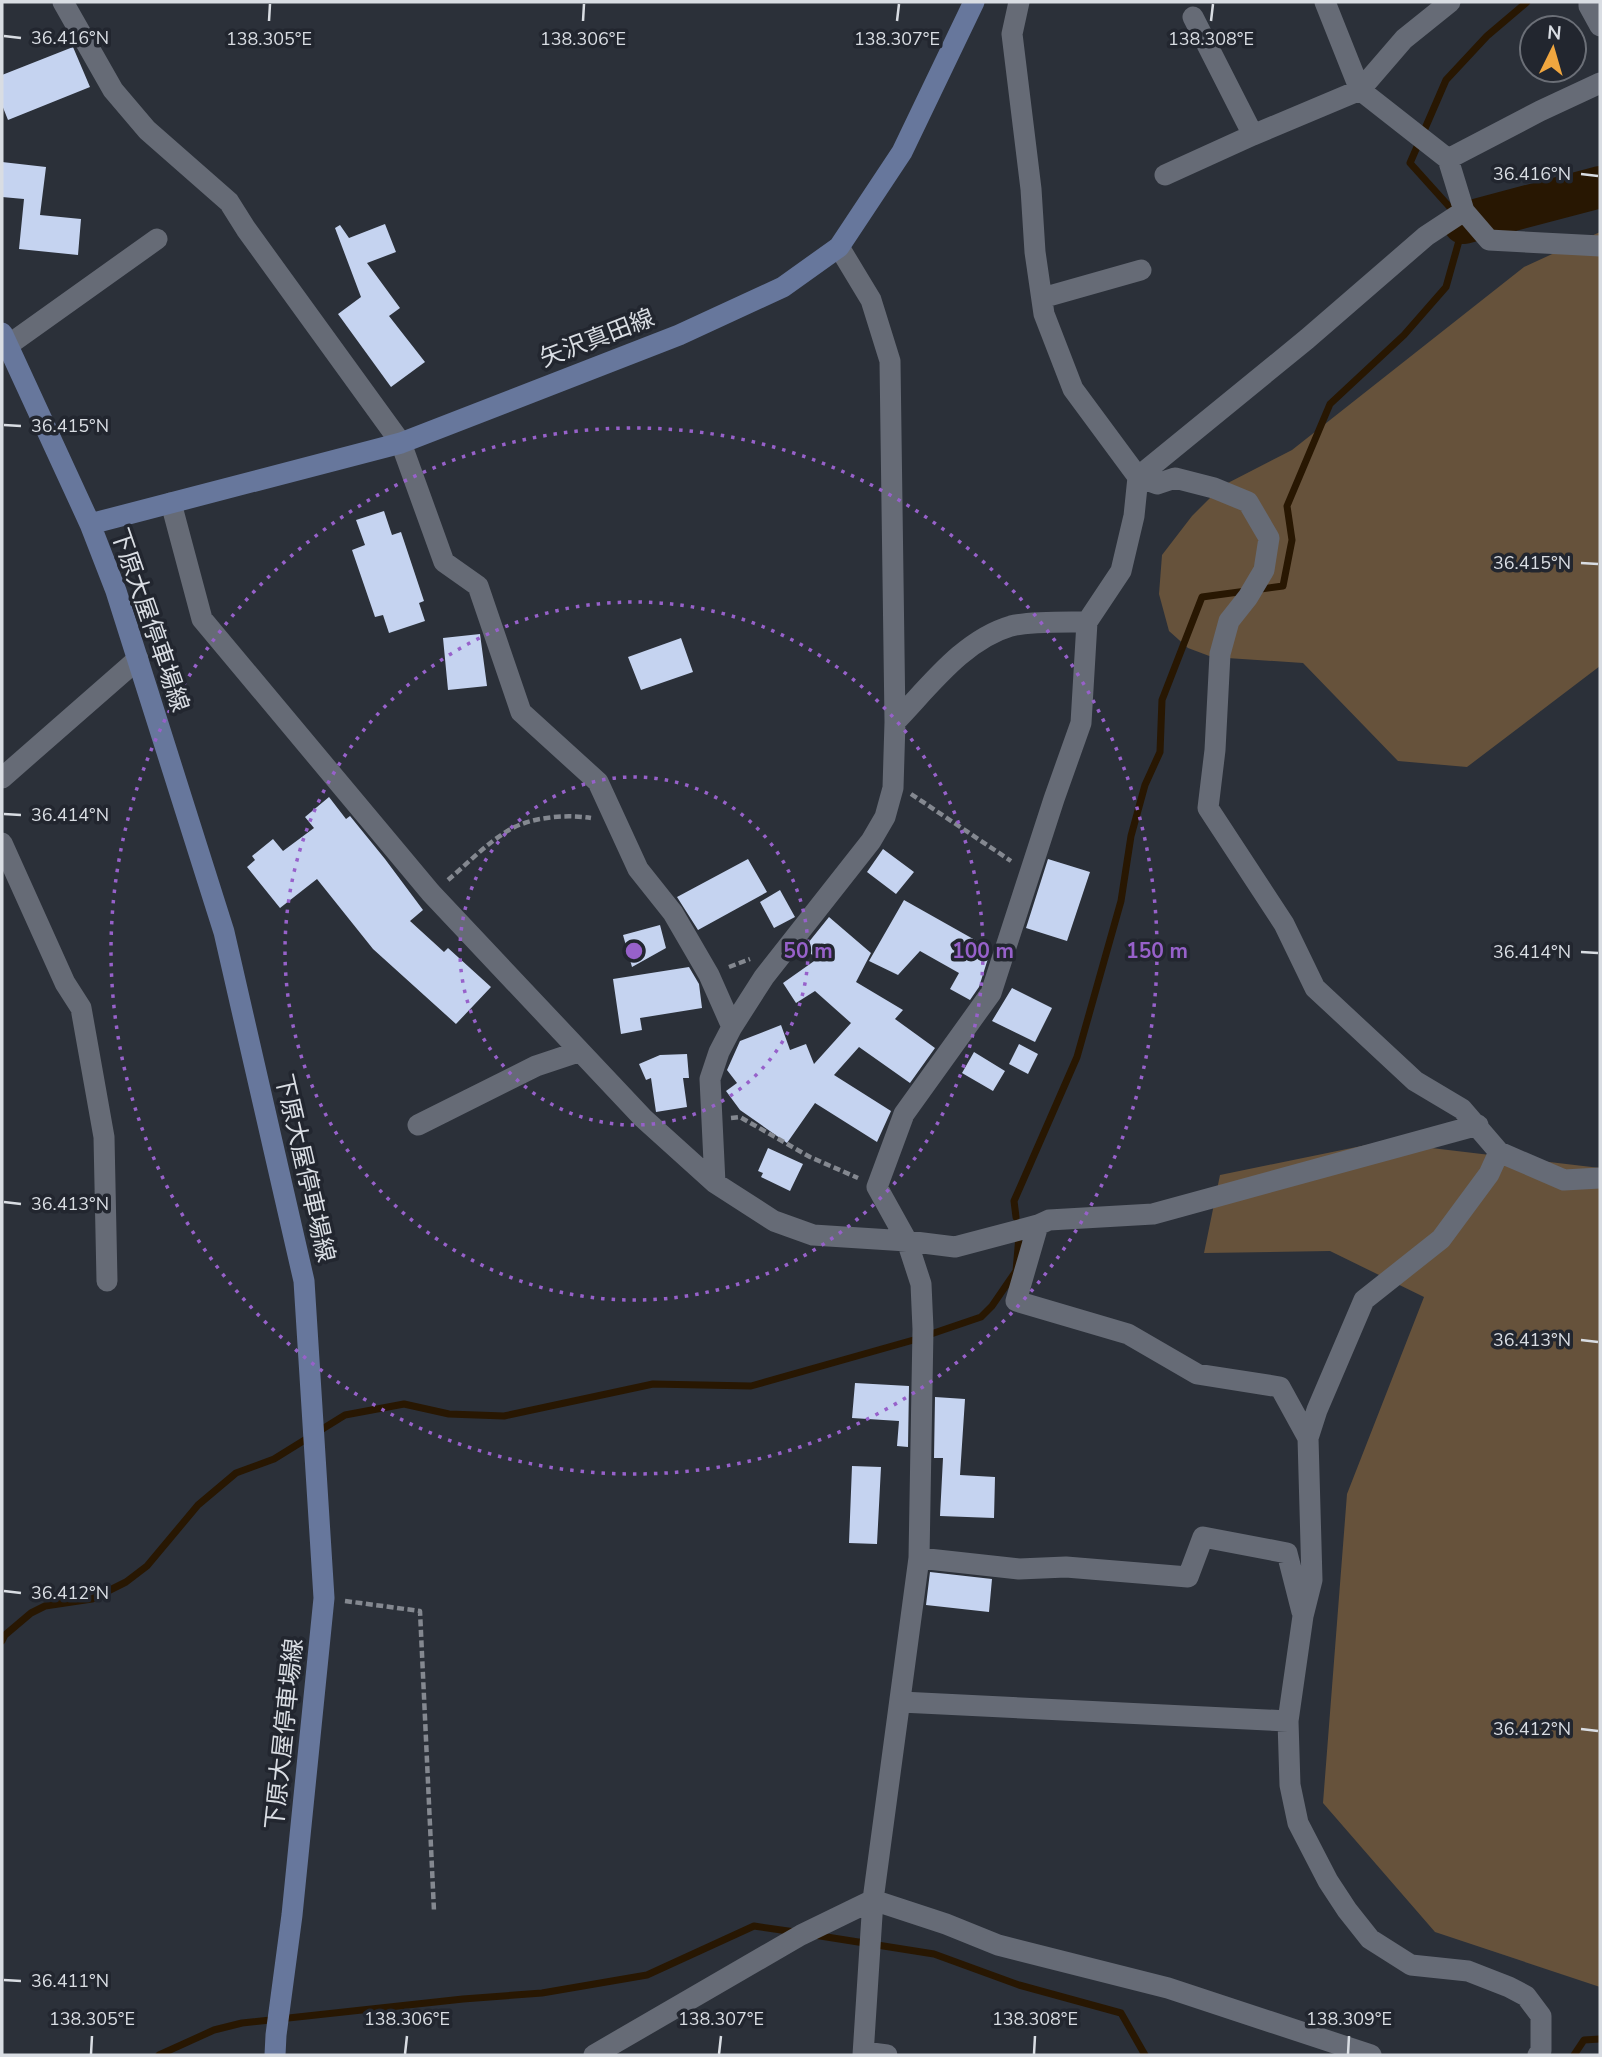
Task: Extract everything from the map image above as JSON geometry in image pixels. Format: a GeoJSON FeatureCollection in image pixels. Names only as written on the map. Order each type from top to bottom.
{"type":"FeatureCollection","features":[{"type":"Feature","properties":{"kind":"main road","name":"矢沢真田線"},"geometry":{"type":"LineString","coordinates":[[90,524],[401,443],[690,329],[783,287],[839,247],[902,152],[974,2]]}},
{"type":"Feature","properties":{"kind":"main road","name":"下原大屋停車場線"},"geometry":{"type":"LineString","coordinates":[[6,350],[90,524],[138,659],[224,932],[304,1282],[324,1598],[276,2045]]}},
{"type":"Feature","properties":{"kind":"street"},"geometry":{"type":"LineString","coordinates":[[63,2],[113,90],[147,130],[229,202],[401,443],[443,562],[478,586],[521,712],[598,782],[638,869],[673,913],[709,975],[732,1027]]}},
{"type":"Feature","properties":{"kind":"street"},"geometry":{"type":"LineString","coordinates":[[1019,2],[1012,34],[1044,314],[1073,389],[1138,477],[1157,484],[1175,478],[1214,488],[1248,502],[1269,538],[1264,570],[1229,621],[1220,654],[1209,808],[1283,924],[1315,988],[1415,1080],[1462,1109],[1499,1152],[1564,1180],[1600,1178]]}},
{"type":"Feature","properties":{"kind":"street"},"geometry":{"type":"LineString","coordinates":[[1325,2],[1360,90],[1448,159],[1464,211],[1489,240],[1600,246]]}},
{"type":"Feature","properties":{"kind":"street"},"geometry":{"type":"LineString","coordinates":[[1164,175],[1360,90],[1404,39],[1450,2]]}},
{"type":"Feature","properties":{"kind":"street"},"geometry":{"type":"LineString","coordinates":[[1589,2],[1600,26]]}},
{"type":"Feature","properties":{"kind":"street"},"geometry":{"type":"LineString","coordinates":[[1192,17],[1253,135]]}},
{"type":"Feature","properties":{"kind":"street"},"geometry":{"type":"LineString","coordinates":[[1448,159],[1600,83]]}},
{"type":"Feature","properties":{"kind":"street"},"geometry":{"type":"LineString","coordinates":[[887,2055],[863,2054],[873,1900],[919,1558],[923,1329],[921,1284],[907,1241],[877,1187],[904,1114],[990,993],[1081,723],[1087,622],[1121,571],[1134,516],[1138,477],[1307,340],[1426,236],[1464,211]]}},
{"type":"Feature","properties":{"kind":"street"},"geometry":{"type":"LineString","coordinates":[[6,350],[157,239]]}},
{"type":"Feature","properties":{"kind":"street"},"geometry":{"type":"LineString","coordinates":[[715,1183],[710,1079],[719,1052],[732,1027],[780,956],[871,841],[885,817],[894,788],[890,360],[872,300],[839,247]]}},
{"type":"Feature","properties":{"kind":"street"},"geometry":{"type":"LineString","coordinates":[[1042,298],[1140,270]]}},
{"type":"Feature","properties":{"kind":"street"},"geometry":{"type":"LineString","coordinates":[[1162,457],[1175,478]]}},
{"type":"Feature","properties":{"kind":"street"},"geometry":{"type":"LineString","coordinates":[[171,503],[202,619],[430,893],[643,1118],[715,1183],[774,1221],[813,1236],[907,1241],[955,1247],[1049,1220],[1153,1214],[1478,1125]]}},
{"type":"Feature","properties":{"kind":"street"},"geometry":{"type":"LineString","coordinates":[[895,722],[951,664],[979,641],[1012,626],[1087,622]]}},
{"type":"Feature","properties":{"kind":"street"},"geometry":{"type":"LineString","coordinates":[[2,778],[138,659]]}},
{"type":"Feature","properties":{"kind":"street"},"geometry":{"type":"LineString","coordinates":[[2,843],[65,983],[81,1008],[104,1137],[107,1281]]}},
{"type":"Feature","properties":{"kind":"street"},"geometry":{"type":"LineString","coordinates":[[418,1125],[536,1066],[578,1052]]}},
{"type":"Feature","properties":{"kind":"street"},"geometry":{"type":"LineString","coordinates":[[1499,1152],[1489,1174],[1441,1239],[1364,1300],[1317,1410],[1308,1438],[1311,1580],[1288,1721],[1290,1785],[1297,1823],[1346,1910],[1370,1939],[1411,1965],[1468,1971],[1527,1996],[1541,2016],[1541,2051],[1538,2055]]}},
{"type":"Feature","properties":{"kind":"street"},"geometry":{"type":"LineString","coordinates":[[1038,1225],[1016,1301],[1128,1334],[1197,1374],[1280,1387],[1308,1438]]}},
{"type":"Feature","properties":{"kind":"street"},"geometry":{"type":"LineString","coordinates":[[919,1558],[1019,1569],[1066,1567],[1188,1577],[1203,1537],[1220,1538],[1287,1553],[1303,1616]]}},
{"type":"Feature","properties":{"kind":"street"},"geometry":{"type":"LineString","coordinates":[[901,1702],[1288,1721]]}},
{"type":"Feature","properties":{"kind":"street"},"geometry":{"type":"LineString","coordinates":[[594,2055],[801,1934],[873,1900],[946,1924],[998,1945],[1168,1988],[1371,2055]]}},
{"type":"Feature","properties":{"kind":"path"},"geometry":{"type":"LineString","coordinates":[[894,788],[909,793],[1029,873]]}},
{"type":"Feature","properties":{"kind":"path"},"geometry":{"type":"LineString","coordinates":[[430,893],[510,830],[539,820],[579,816],[617,823]]}},
{"type":"Feature","properties":{"kind":"path"},"geometry":{"type":"LineString","coordinates":[[709,975],[768,953],[780,956]]}},
{"type":"Feature","properties":{"kind":"path"},"geometry":{"type":"LineString","coordinates":[[713,1119],[740,1118],[810,1157],[877,1187]]}},
{"type":"Feature","properties":{"kind":"path"},"geometry":{"type":"LineString","coordinates":[[324,1598],[420,1611],[434,1911]]}},
{"type":"Feature","properties":{"kind":"shaded area"},"geometry":{"type":"Polygon","coordinates":[[[1600,232],[1600,666],[1467,767],[1398,761],[1303,663],[1212,657],[1188,648],[1169,631],[1159,594],[1162,555],[1192,516],[1222,486],[1292,450],[1524,267],[1600,232]]]}},
{"type":"Feature","properties":{"kind":"shaded area"},"geometry":{"type":"Polygon","coordinates":[[[1381,1142],[1600,1168],[1600,1987],[1435,1932],[1323,1803],[1347,1494],[1424,1297],[1330,1251],[1204,1253],[1220,1175],[1381,1142]]]}},
{"type":"Feature","properties":{"kind":"building"},"geometry":{"type":"Polygon","coordinates":[[[73,47],[90,87],[8,120],[2,105],[2,75],[73,47]]]}},
{"type":"Feature","properties":{"kind":"building"},"geometry":{"type":"Polygon","coordinates":[[[2,162],[46,167],[40,215],[81,219],[78,255],[19,249],[24,199],[2,197],[2,162]]]}},
{"type":"Feature","properties":{"kind":"building"},"geometry":{"type":"Polygon","coordinates":[[[385,224],[396,252],[367,263],[400,308],[389,316],[425,362],[391,387],[338,314],[361,297],[335,228],[340,225],[349,238],[385,224]]]}},
{"type":"Feature","properties":{"kind":"building"},"geometry":{"type":"Polygon","coordinates":[[[384,511],[392,535],[401,532],[424,601],[419,603],[425,621],[389,633],[383,615],[375,617],[352,550],[365,545],[356,520],[384,511]]]}},
{"type":"Feature","properties":{"kind":"building"},"geometry":{"type":"Polygon","coordinates":[[[480,634],[487,686],[448,690],[443,638],[480,634]]]}},
{"type":"Feature","properties":{"kind":"building"},"geometry":{"type":"Polygon","coordinates":[[[681,638],[693,672],[641,690],[628,657],[681,638]]]}},
{"type":"Feature","properties":{"kind":"building"},"geometry":{"type":"Polygon","coordinates":[[[329,797],[346,819],[350,816],[423,910],[410,921],[444,952],[448,948],[491,987],[456,1024],[373,949],[317,879],[280,908],[247,867],[255,860],[252,856],[273,839],[283,851],[314,828],[305,817],[329,797]]]}},
{"type":"Feature","properties":{"kind":"building"},"geometry":{"type":"Polygon","coordinates":[[[883,849],[914,872],[896,894],[867,872],[883,849]]]}},
{"type":"Feature","properties":{"kind":"building"},"geometry":{"type":"Polygon","coordinates":[[[748,859],[767,892],[698,930],[677,897],[748,859]]]}},
{"type":"Feature","properties":{"kind":"building"},"geometry":{"type":"Polygon","coordinates":[[[1048,859],[1090,872],[1067,941],[1026,928],[1048,859]]]}},
{"type":"Feature","properties":{"kind":"building"},"geometry":{"type":"Polygon","coordinates":[[[780,890],[795,917],[774,928],[760,902],[780,890]]]}},
{"type":"Feature","properties":{"kind":"building"},"geometry":{"type":"Polygon","coordinates":[[[904,900],[991,949],[979,987],[970,1000],[950,989],[959,973],[920,951],[898,975],[869,961],[904,900]]]}},
{"type":"Feature","properties":{"kind":"building"},"geometry":{"type":"Polygon","coordinates":[[[829,917],[871,953],[856,982],[903,1010],[895,1019],[935,1048],[910,1083],[859,1047],[834,1075],[891,1111],[877,1142],[815,1103],[787,1143],[740,1110],[726,1091],[737,1083],[727,1070],[740,1041],[781,1025],[790,1050],[806,1044],[814,1064],[851,1023],[815,991],[796,1003],[783,983],[817,959],[804,948],[829,917]]]}},
{"type":"Feature","properties":{"kind":"building"},"geometry":{"type":"Polygon","coordinates":[[[660,925],[666,948],[632,967],[623,935],[660,925]]]}},
{"type":"Feature","properties":{"kind":"building"},"geometry":{"type":"Polygon","coordinates":[[[689,967],[699,984],[702,1008],[640,1018],[642,1030],[621,1034],[613,979],[689,967]]]}},
{"type":"Feature","properties":{"kind":"building"},"geometry":{"type":"Polygon","coordinates":[[[1012,988],[1052,1008],[1035,1042],[992,1021],[1012,988]]]}},
{"type":"Feature","properties":{"kind":"building"},"geometry":{"type":"Polygon","coordinates":[[[1019,1044],[1038,1054],[1028,1074],[1009,1064],[1019,1044]]]}},
{"type":"Feature","properties":{"kind":"building"},"geometry":{"type":"Polygon","coordinates":[[[974,1052],[1005,1071],[993,1091],[962,1073],[974,1052]]]}},
{"type":"Feature","properties":{"kind":"building"},"geometry":{"type":"Polygon","coordinates":[[[687,1054],[689,1078],[683,1078],[687,1107],[656,1112],[651,1078],[646,1080],[639,1064],[660,1055],[687,1054]]]}},
{"type":"Feature","properties":{"kind":"building"},"geometry":{"type":"Polygon","coordinates":[[[768,1148],[803,1164],[790,1191],[761,1177],[763,1173],[758,1171],[768,1148]]]}},
{"type":"Feature","properties":{"kind":"building"},"geometry":{"type":"Polygon","coordinates":[[[855,1383],[909,1386],[908,1447],[897,1446],[899,1421],[852,1418],[855,1383]]]}},
{"type":"Feature","properties":{"kind":"building"},"geometry":{"type":"Polygon","coordinates":[[[935,1397],[965,1399],[960,1475],[995,1477],[994,1518],[940,1516],[943,1458],[934,1458],[935,1397]]]}},
{"type":"Feature","properties":{"kind":"building"},"geometry":{"type":"Polygon","coordinates":[[[852,1466],[881,1467],[877,1544],[849,1543],[852,1466]]]}},
{"type":"Feature","properties":{"kind":"building"},"geometry":{"type":"Polygon","coordinates":[[[930,1572],[992,1579],[989,1612],[926,1605],[930,1572]]]}},
{"type":"Feature","properties":{"kind":"waterway"},"geometry":{"type":"LineString","coordinates":[[1016,1217],[1014,1201],[1077,1057],[1121,901],[1131,836],[1145,785],[1160,752],[1162,700],[1202,597],[1283,586],[1292,540],[1287,506],[1330,404],[1404,335],[1446,287],[1464,223],[1410,163],[1446,80],[1487,36],[1527,2]]}},
{"type":"Feature","properties":{"kind":"waterway"},"geometry":{"type":"LineString","coordinates":[[1464,223],[1600,187]]}},
{"type":"Feature","properties":{"kind":"waterway"},"geometry":{"type":"LineString","coordinates":[[931,1334],[981,1317],[992,1306],[1016,1271],[1019,1236]]}},
{"type":"Feature","properties":{"kind":"waterway"},"geometry":{"type":"LineString","coordinates":[[2,1641],[5,1635],[31,1613],[45,1606],[92,1599],[126,1582],[147,1566],[198,1505],[236,1473],[274,1459],[345,1415],[404,1404],[449,1414],[504,1416],[653,1384],[751,1386],[917,1339]]}},
{"type":"Feature","properties":{"kind":"waterway"},"geometry":{"type":"LineString","coordinates":[[159,2055],[214,2030],[242,2023],[542,1993],[647,1975],[754,1926],[795,1932]]}},
{"type":"Feature","properties":{"kind":"waterway"},"geometry":{"type":"LineString","coordinates":[[814,1935],[934,1954],[1019,1985],[1121,2013],[1145,2055]]}},
{"type":"Feature","properties":{"kind":"waterway"},"geometry":{"type":"LineString","coordinates":[[1574,2055],[1584,2040],[1600,2039]]}}]}
